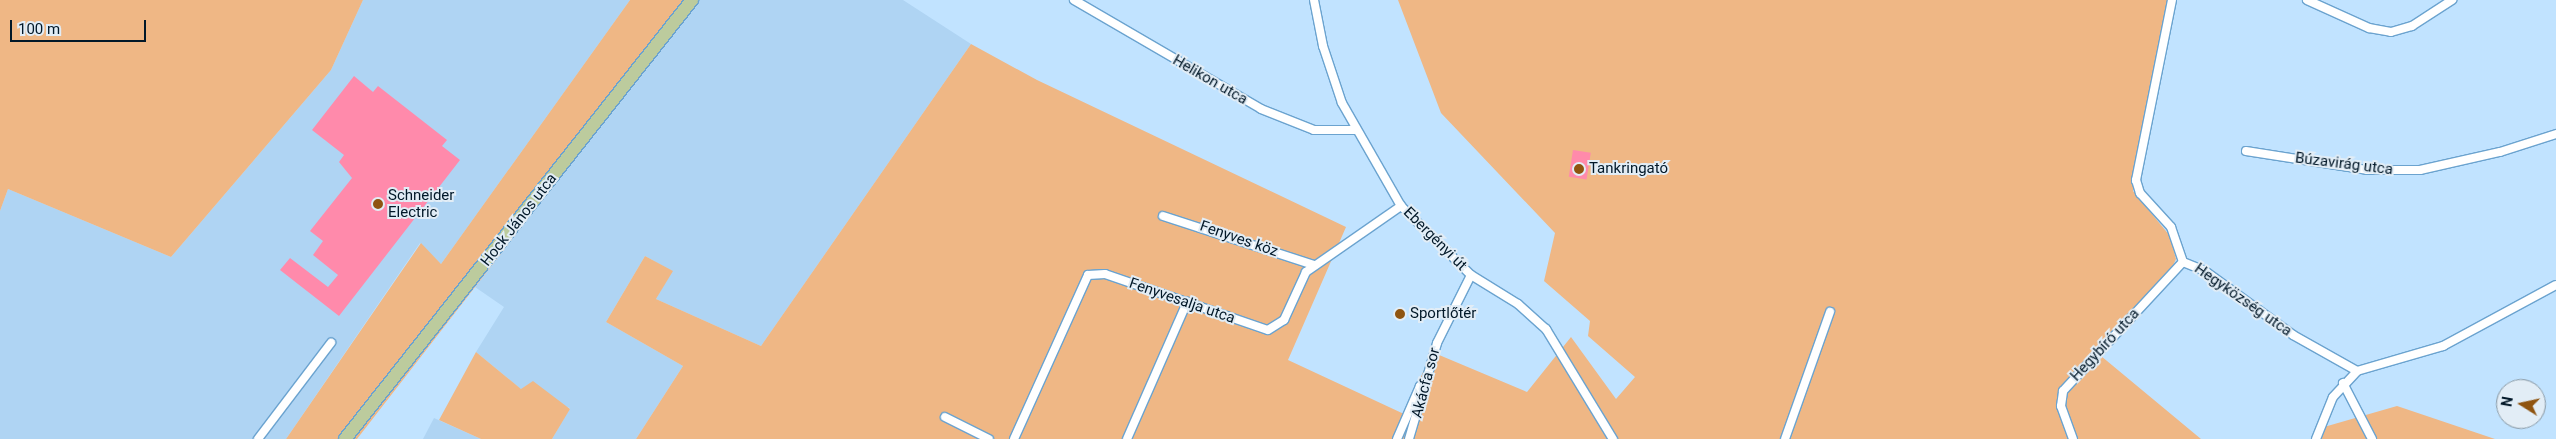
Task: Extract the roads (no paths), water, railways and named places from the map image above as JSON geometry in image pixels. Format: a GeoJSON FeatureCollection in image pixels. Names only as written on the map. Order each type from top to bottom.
{"type":"FeatureCollection","features":[{"type":"Feature","properties":{"kind":"main road","name":"Hock János utca"},"geometry":{"type":"LineString","coordinates":[[345,439],[692,0]]}},
{"type":"Feature","properties":{"kind":"street","name":"Helikon utca"},"geometry":{"type":"LineString","coordinates":[[1074,0],[1261,109],[1314,130],[1356,130]]}},
{"type":"Feature","properties":{"kind":"street","name":"Ebergényi út"},"geometry":{"type":"LineString","coordinates":[[1314,0],[1332,76],[1356,130],[1401,206],[1471,275],[1518,304],[1546,329],[1613,439]]}},
{"type":"Feature","properties":{"kind":"street","name":"Hegyközség utca"},"geometry":{"type":"LineString","coordinates":[[2172,0],[2136,180],[2140,193],[2171,227],[2183,262],[2194,264],[2292,335],[2357,371]]}},
{"type":"Feature","properties":{"kind":"street"},"geometry":{"type":"LineString","coordinates":[[2307,0],[2369,28],[2391,32],[2412,26],[2452,0]]}},
{"type":"Feature","properties":{"kind":"street","name":"Búzavirág utca"},"geometry":{"type":"LineString","coordinates":[[2246,151],[2367,170],[2420,170],[2500,152],[2556,134]]}},
{"type":"Feature","properties":{"kind":"street","name":"Fenyvesalja utca"},"geometry":{"type":"LineString","coordinates":[[1014,439],[1088,275],[1104,274],[1262,329],[1274,329],[1284,320],[1302,279],[1314,265],[1401,206]]}},
{"type":"Feature","properties":{"kind":"street","name":"Fenyves köz"},"geometry":{"type":"LineString","coordinates":[[1163,216],[1314,265]]}},
{"type":"Feature","properties":{"kind":"street","name":"Hegybíró utca"},"geometry":{"type":"LineString","coordinates":[[2072,439],[2061,406],[2063,391],[2183,262]]}},
{"type":"Feature","properties":{"kind":"street","name":"Akácfa sor"},"geometry":{"type":"LineString","coordinates":[[1409,439],[1437,343],[1471,275]]}},
{"type":"Feature","properties":{"kind":"street"},"geometry":{"type":"LineString","coordinates":[[2316,439],[2332,397],[2343,383],[2357,371],[2443,346],[2556,286]]}},
{"type":"Feature","properties":{"kind":"street"},"geometry":{"type":"LineString","coordinates":[[1127,439],[1188,302]]}},
{"type":"Feature","properties":{"kind":"street"},"geometry":{"type":"LineString","coordinates":[[1785,439],[1830,312]]}},
{"type":"Feature","properties":{"kind":"street"},"geometry":{"type":"LineString","coordinates":[[258,439],[331,343]]}},
{"type":"Feature","properties":{"kind":"street"},"geometry":{"type":"LineString","coordinates":[[1397,439],[1420,386],[1427,380]]}},
{"type":"Feature","properties":{"kind":"street"},"geometry":{"type":"LineString","coordinates":[[2343,383],[2372,439]]}},
{"type":"Feature","properties":{"kind":"street"},"geometry":{"type":"LineString","coordinates":[[945,417],[988,439]]}},
{"type":"Feature","properties":{"kind":"place","name":"Tankringató"},"geometry":{"type":"Point","coordinates":[1579,169]}},
{"type":"Feature","properties":{"kind":"place","name":"Schneider Electric"},"geometry":{"type":"Point","coordinates":[378,204]}},
{"type":"Feature","properties":{"kind":"place","name":"Sportlőtér"},"geometry":{"type":"Point","coordinates":[1400,314]}}]}
